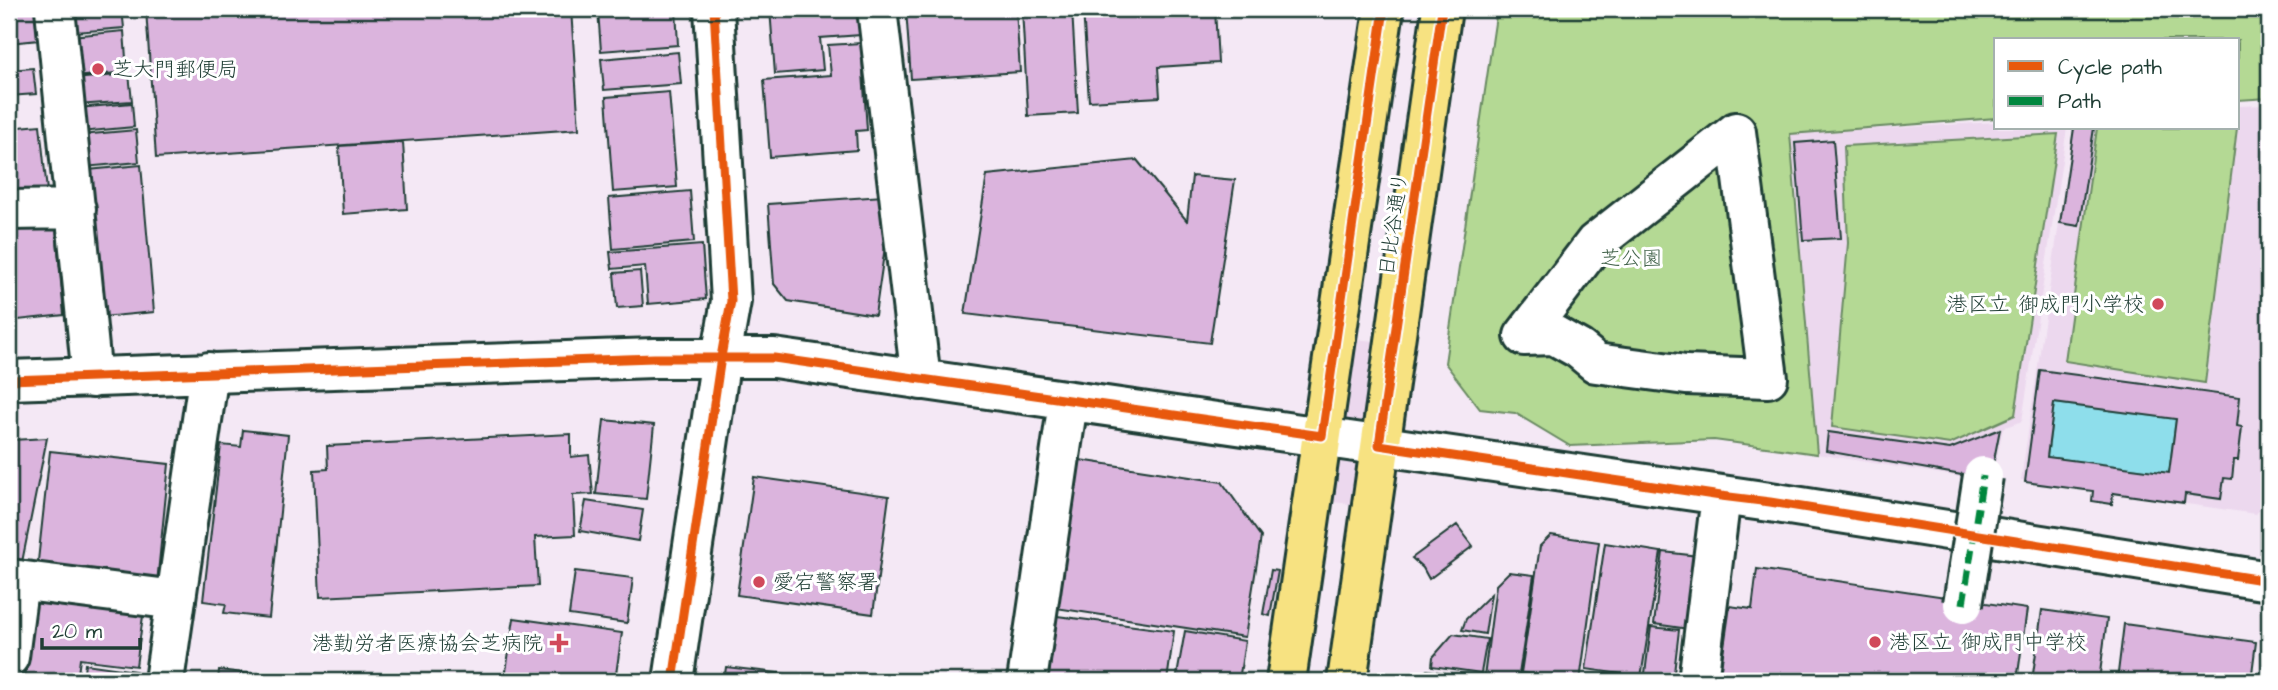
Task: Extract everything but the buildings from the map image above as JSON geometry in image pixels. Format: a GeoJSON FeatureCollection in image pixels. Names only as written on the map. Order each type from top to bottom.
{"type":"FeatureCollection","features":[{"type":"Feature","properties":{"kind":"main road","name":"日比谷通り"},"geometry":{"type":"LineString","coordinates":[[1286,681],[1384,9]]}},
{"type":"Feature","properties":{"kind":"main road","name":"日比谷通り"},"geometry":{"type":"LineString","coordinates":[[1347,681],[1442,9]]}},
{"type":"Feature","properties":{"kind":"street"},"geometry":{"type":"LineString","coordinates":[[55,9],[92,378]]}},
{"type":"Feature","properties":{"kind":"street"},"geometry":{"type":"LineString","coordinates":[[673,681],[731,301],[714,9]]}},
{"type":"Feature","properties":{"kind":"street"},"geometry":{"type":"LineString","coordinates":[[877,9],[921,380]]}},
{"type":"Feature","properties":{"kind":"street"},"geometry":{"type":"LineString","coordinates":[[1736,132],[1768,378],[1686,375],[1596,363],[1573,345],[1554,335],[1524,337],[1595,243],[1736,132]]}},
{"type":"Feature","properties":{"kind":"street"},"geometry":{"type":"LineString","coordinates":[[9,211],[76,209]]}},
{"type":"Feature","properties":{"kind":"street"},"geometry":{"type":"LineString","coordinates":[[11,386],[92,378],[209,372],[721,357],[774,358],[1770,502],[2269,581]]}},
{"type":"Feature","properties":{"kind":"street"},"geometry":{"type":"LineString","coordinates":[[164,681],[209,372]]}},
{"type":"Feature","properties":{"kind":"street"},"geometry":{"type":"LineString","coordinates":[[1027,681],[1068,402]]}},
{"type":"Feature","properties":{"kind":"street"},"geometry":{"type":"LineString","coordinates":[[1964,604],[1983,475]]}},
{"type":"Feature","properties":{"kind":"street"},"geometry":{"type":"LineString","coordinates":[[1698,681],[1721,496]]}},
{"type":"Feature","properties":{"kind":"street"},"geometry":{"type":"LineString","coordinates":[[9,657],[14,580],[176,600]]}},
{"type":"Feature","properties":{"kind":"shaded area","name":"港区立 御成門小学校"},"geometry":{"type":"Polygon","coordinates":[[[2269,105],[2269,499],[2256,514],[2021,480],[2073,130],[2240,130],[2240,106],[2269,105]]]}},
{"type":"Feature","properties":{"kind":"shaded area"},"geometry":{"type":"Polygon","coordinates":[[[1994,122],[1994,130],[2067,130],[2022,421],[2003,428],[1992,482],[1817,454],[1790,134],[1994,122]]]}},
{"type":"Feature","properties":{"kind":"shaded area"},"geometry":{"type":"Polygon","coordinates":[[[1335,337],[1404,344],[1381,508],[1318,500],[1335,337]]]}},
{"type":"Feature","properties":{"kind":"green space","name":"芝公園"},"geometry":{"type":"Polygon","coordinates":[[[1497,9],[2267,9],[2269,98],[2240,100],[2240,38],[1994,38],[1994,118],[1790,134],[1817,454],[1714,440],[1570,446],[1515,413],[1480,409],[1445,363],[1497,9]]]}},
{"type":"Feature","properties":{"kind":"green space"},"geometry":{"type":"Polygon","coordinates":[[[2097,130],[2237,130],[2205,383],[2065,361],[2097,130]]]}},
{"type":"Feature","properties":{"kind":"green space"},"geometry":{"type":"Polygon","coordinates":[[[2058,134],[2015,415],[1950,444],[1832,427],[1848,243],[1844,146],[2058,134]]]}},
{"type":"Feature","properties":{"kind":"water"},"geometry":{"type":"Polygon","coordinates":[[[2054,403],[2176,419],[2169,473],[2047,457],[2054,403]]]}},
{"type":"Feature","properties":{"kind":"marked path"},"geometry":{"type":"LineString","coordinates":[[1963,604],[1983,476]]}},
{"type":"Feature","properties":{"kind":"cycle path"},"geometry":{"type":"LineString","coordinates":[[673,681],[731,301],[714,9]]}},
{"type":"Feature","properties":{"kind":"cycle path"},"geometry":{"type":"LineString","coordinates":[[9,380],[654,358],[774,358],[1322,436],[1384,9]]}},
{"type":"Feature","properties":{"kind":"cycle path"},"geometry":{"type":"LineString","coordinates":[[1442,9],[1379,445],[1770,502],[2256,579]]}},
{"type":"Feature","properties":{"kind":"place","name":"芝大門郵便局"},"geometry":{"type":"Point","coordinates":[98,69]}},
{"type":"Feature","properties":{"kind":"place","name":"港区立 御成門小学校"},"geometry":{"type":"Point","coordinates":[2158,304]}},
{"type":"Feature","properties":{"kind":"place","name":"愛宕警察署"},"geometry":{"type":"Point","coordinates":[759,582]}},
{"type":"Feature","properties":{"kind":"place","name":"港区立 御成門中学校"},"geometry":{"type":"Point","coordinates":[1875,642]}},
{"type":"Feature","properties":{"kind":"place","name":"港勤労者医療協会芝病院"},"geometry":{"type":"Point","coordinates":[559,643]}}]}
